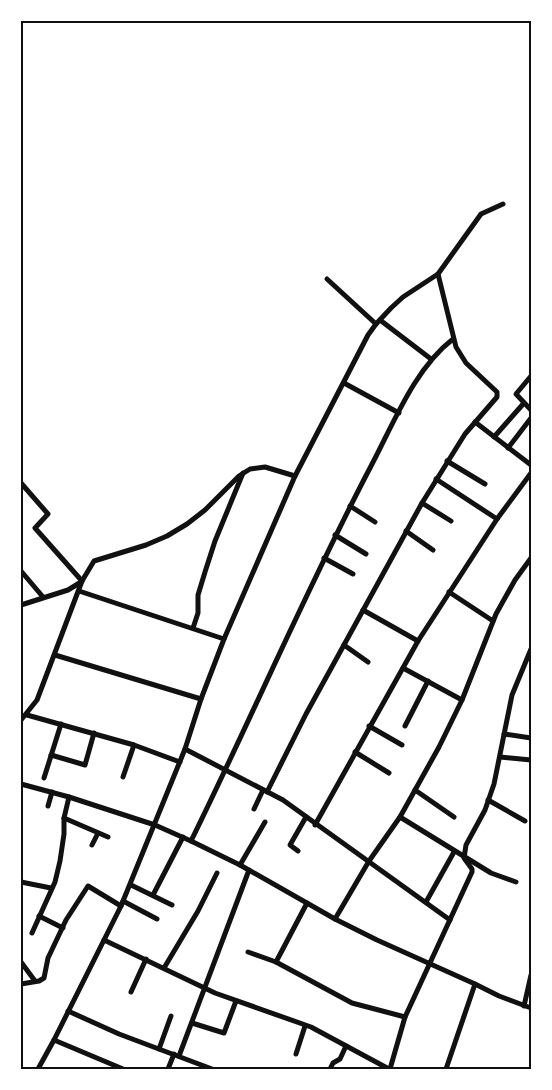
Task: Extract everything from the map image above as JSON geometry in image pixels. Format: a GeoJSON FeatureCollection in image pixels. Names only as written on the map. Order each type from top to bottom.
{"type":"FeatureCollection","features":[{"type":"Feature","properties":{"kind":"street"},"geometry":{"type":"LineString","coordinates":[[38,1069],[122,904],[180,762],[224,639],[295,476],[344,383],[378,322],[403,297],[438,274],[481,214],[503,204]]}},
{"type":"Feature","properties":{"kind":"street"},"geometry":{"type":"LineString","coordinates":[[254,809],[436,479],[475,422],[496,399],[497,392],[460,355],[453,338],[438,274]]}},
{"type":"Feature","properties":{"kind":"street"},"geometry":{"type":"LineString","coordinates":[[327,279],[378,322],[432,359]]}},
{"type":"Feature","properties":{"kind":"street"},"geometry":{"type":"LineString","coordinates":[[191,840],[226,770],[350,506],[425,367],[453,338]]}},
{"type":"Feature","properties":{"kind":"street"},"geometry":{"type":"LineString","coordinates":[[531,376],[516,394],[531,410]]}},
{"type":"Feature","properties":{"kind":"street"},"geometry":{"type":"LineString","coordinates":[[344,383],[399,413]]}},
{"type":"Feature","properties":{"kind":"street"},"geometry":{"type":"LineString","coordinates":[[494,437],[524,403]]}},
{"type":"Feature","properties":{"kind":"street"},"geometry":{"type":"LineString","coordinates":[[508,448],[531,418]]}},
{"type":"Feature","properties":{"kind":"street"},"geometry":{"type":"LineString","coordinates":[[475,422],[531,465]]}},
{"type":"Feature","properties":{"kind":"street"},"geometry":{"type":"LineString","coordinates":[[447,461],[485,484]]}},
{"type":"Feature","properties":{"kind":"street"},"geometry":{"type":"LineString","coordinates":[[21,720],[27,715],[37,700],[82,581],[94,561],[146,545],[167,536],[205,510],[243,472],[258,467],[265,467],[295,476]]}},
{"type":"Feature","properties":{"kind":"street"},"geometry":{"type":"LineString","coordinates":[[193,628],[198,613],[198,595],[205,572],[215,541],[243,472]]}},
{"type":"Feature","properties":{"kind":"street"},"geometry":{"type":"LineString","coordinates":[[315,825],[418,641],[497,518],[531,473]]}},
{"type":"Feature","properties":{"kind":"street"},"geometry":{"type":"LineString","coordinates":[[436,479],[497,518]]}},
{"type":"Feature","properties":{"kind":"street"},"geometry":{"type":"LineString","coordinates":[[21,483],[48,514],[35,528],[82,581]]}},
{"type":"Feature","properties":{"kind":"street"},"geometry":{"type":"LineString","coordinates":[[422,503],[451,521]]}},
{"type":"Feature","properties":{"kind":"street"},"geometry":{"type":"LineString","coordinates":[[350,506],[376,522]]}},
{"type":"Feature","properties":{"kind":"street"},"geometry":{"type":"LineString","coordinates":[[406,531],[433,550]]}},
{"type":"Feature","properties":{"kind":"street"},"geometry":{"type":"LineString","coordinates":[[335,535],[366,554]]}},
{"type":"Feature","properties":{"kind":"street"},"geometry":{"type":"LineString","coordinates":[[324,558],[353,574]]}},
{"type":"Feature","properties":{"kind":"street"},"geometry":{"type":"LineString","coordinates":[[336,919],[369,861],[400,818],[440,747],[462,700],[493,621],[515,580],[531,558]]}},
{"type":"Feature","properties":{"kind":"street"},"geometry":{"type":"LineString","coordinates":[[21,571],[43,597]]}},
{"type":"Feature","properties":{"kind":"street"},"geometry":{"type":"LineString","coordinates":[[21,604],[68,590],[82,581]]}},
{"type":"Feature","properties":{"kind":"street"},"geometry":{"type":"LineString","coordinates":[[79,591],[224,639]]}},
{"type":"Feature","properties":{"kind":"street"},"geometry":{"type":"LineString","coordinates":[[449,592],[493,621]]}},
{"type":"Feature","properties":{"kind":"street"},"geometry":{"type":"LineString","coordinates":[[363,610],[418,641]]}},
{"type":"Feature","properties":{"kind":"street"},"geometry":{"type":"LineString","coordinates":[[344,645],[368,662]]}},
{"type":"Feature","properties":{"kind":"street"},"geometry":{"type":"LineString","coordinates":[[104,940],[204,988],[305,1026],[389,1069],[405,1017],[472,872],[464,858],[466,845],[494,784],[512,695],[531,649]]}},
{"type":"Feature","properties":{"kind":"street"},"geometry":{"type":"LineString","coordinates":[[55,655],[201,699]]}},
{"type":"Feature","properties":{"kind":"street"},"geometry":{"type":"LineString","coordinates":[[403,668],[462,700]]}},
{"type":"Feature","properties":{"kind":"street"},"geometry":{"type":"LineString","coordinates":[[405,726],[428,681]]}},
{"type":"Feature","properties":{"kind":"street"},"geometry":{"type":"LineString","coordinates":[[27,715],[134,745],[180,762]]}},
{"type":"Feature","properties":{"kind":"street"},"geometry":{"type":"LineString","coordinates":[[44,778],[61,724]]}},
{"type":"Feature","properties":{"kind":"street"},"geometry":{"type":"LineString","coordinates":[[369,726],[402,744]]}},
{"type":"Feature","properties":{"kind":"street"},"geometry":{"type":"LineString","coordinates":[[51,755],[85,765],[94,733]]}},
{"type":"Feature","properties":{"kind":"street"},"geometry":{"type":"LineString","coordinates":[[504,734],[531,738]]}},
{"type":"Feature","properties":{"kind":"street"},"geometry":{"type":"LineString","coordinates":[[123,777],[134,745]]}},
{"type":"Feature","properties":{"kind":"street"},"geometry":{"type":"LineString","coordinates":[[185,749],[283,800],[315,825],[369,861],[450,920]]}},
{"type":"Feature","properties":{"kind":"street"},"geometry":{"type":"LineString","coordinates":[[355,752],[389,773]]}},
{"type":"Feature","properties":{"kind":"street"},"geometry":{"type":"LineString","coordinates":[[500,757],[531,760]]}},
{"type":"Feature","properties":{"kind":"street"},"geometry":{"type":"LineString","coordinates":[[21,784],[69,797],[191,840],[336,919],[499,996],[531,1008]]}},
{"type":"Feature","properties":{"kind":"street"},"geometry":{"type":"LineString","coordinates":[[415,790],[454,817]]}},
{"type":"Feature","properties":{"kind":"street"},"geometry":{"type":"LineString","coordinates":[[48,806],[52,792]]}},
{"type":"Feature","properties":{"kind":"street"},"geometry":{"type":"LineString","coordinates":[[32,933],[60,861],[64,818],[69,797]]}},
{"type":"Feature","properties":{"kind":"street"},"geometry":{"type":"LineString","coordinates":[[488,800],[525,821]]}},
{"type":"Feature","properties":{"kind":"street"},"geometry":{"type":"LineString","coordinates":[[298,851],[290,845],[306,817]]}},
{"type":"Feature","properties":{"kind":"street"},"geometry":{"type":"LineString","coordinates":[[64,818],[108,837]]}},
{"type":"Feature","properties":{"kind":"street"},"geometry":{"type":"LineString","coordinates":[[400,818],[491,873],[516,882]]}},
{"type":"Feature","properties":{"kind":"street"},"geometry":{"type":"LineString","coordinates":[[240,865],[265,822]]}},
{"type":"Feature","properties":{"kind":"street"},"geometry":{"type":"LineString","coordinates":[[92,845],[98,832]]}},
{"type":"Feature","properties":{"kind":"street"},"geometry":{"type":"LineString","coordinates":[[153,895],[182,837]]}},
{"type":"Feature","properties":{"kind":"street"},"geometry":{"type":"LineString","coordinates":[[426,902],[454,852]]}},
{"type":"Feature","properties":{"kind":"street"},"geometry":{"type":"LineString","coordinates":[[168,1069],[192,1023],[249,870]]}},
{"type":"Feature","properties":{"kind":"street"},"geometry":{"type":"LineString","coordinates":[[164,968],[198,912],[217,873]]}},
{"type":"Feature","properties":{"kind":"street"},"geometry":{"type":"LineString","coordinates":[[21,882],[51,888]]}},
{"type":"Feature","properties":{"kind":"street"},"geometry":{"type":"LineString","coordinates":[[130,885],[172,905]]}},
{"type":"Feature","properties":{"kind":"street"},"geometry":{"type":"LineString","coordinates":[[21,984],[44,978],[46,962],[63,928],[88,886],[122,904],[157,919]]}},
{"type":"Feature","properties":{"kind":"street"},"geometry":{"type":"LineString","coordinates":[[276,962],[307,903]]}},
{"type":"Feature","properties":{"kind":"street"},"geometry":{"type":"LineString","coordinates":[[39,916],[63,928]]}},
{"type":"Feature","properties":{"kind":"street"},"geometry":{"type":"LineString","coordinates":[[248,952],[276,962],[352,1003],[405,1017]]}},
{"type":"Feature","properties":{"kind":"street"},"geometry":{"type":"LineString","coordinates":[[131,992],[146,959]]}},
{"type":"Feature","properties":{"kind":"street"},"geometry":{"type":"LineString","coordinates":[[21,962],[36,981]]}},
{"type":"Feature","properties":{"kind":"street"},"geometry":{"type":"LineString","coordinates":[[524,1006],[531,975]]}},
{"type":"Feature","properties":{"kind":"street"},"geometry":{"type":"LineString","coordinates":[[446,1069],[475,984]]}},
{"type":"Feature","properties":{"kind":"street"},"geometry":{"type":"LineString","coordinates":[[192,1023],[224,1033],[236,1001]]}},
{"type":"Feature","properties":{"kind":"street"},"geometry":{"type":"LineString","coordinates":[[68,1011],[119,1034],[212,1069]]}},
{"type":"Feature","properties":{"kind":"street"},"geometry":{"type":"LineString","coordinates":[[159,1049],[171,1016]]}},
{"type":"Feature","properties":{"kind":"street"},"geometry":{"type":"LineString","coordinates":[[296,1054],[305,1026]]}},
{"type":"Feature","properties":{"kind":"street"},"geometry":{"type":"LineString","coordinates":[[54,1040],[123,1069]]}},
{"type":"Feature","properties":{"kind":"street"},"geometry":{"type":"LineString","coordinates":[[330,1069],[331,1065],[340,1059],[346,1046]]}}]}
